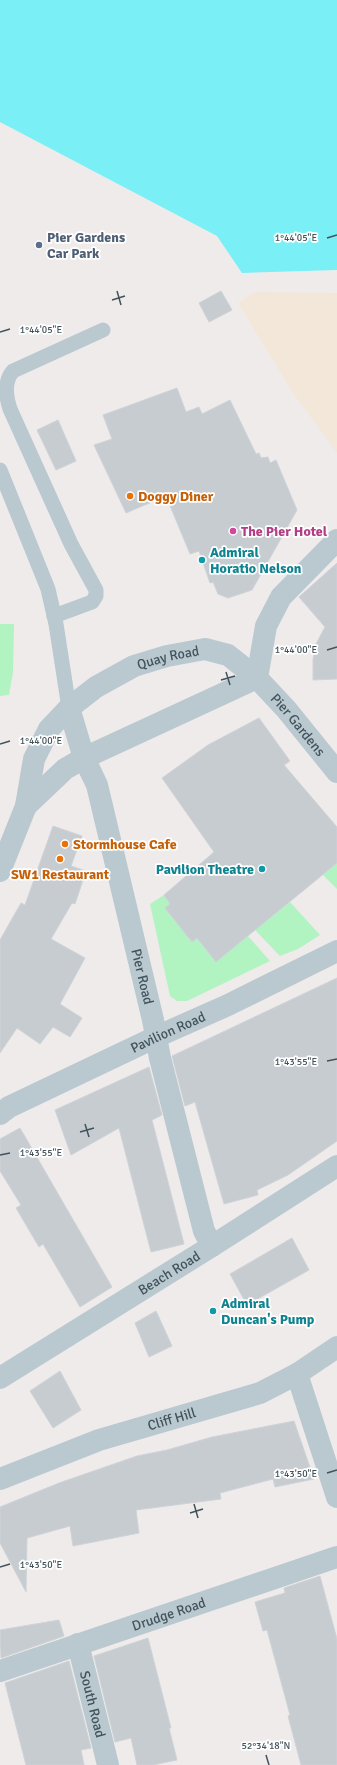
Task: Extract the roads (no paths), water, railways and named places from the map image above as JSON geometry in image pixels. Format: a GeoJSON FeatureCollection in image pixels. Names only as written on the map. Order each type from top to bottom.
{"type":"FeatureCollection","features":[{"type":"Feature","properties":{"kind":"street"},"geometry":{"type":"LineString","coordinates":[[258,678],[266,626],[281,597],[337,540]]}},
{"type":"Feature","properties":{"kind":"street","name":"Quay Road"},"geometry":{"type":"LineString","coordinates":[[0,872],[26,806],[34,759],[49,729],[69,708],[96,687],[134,666],[166,656],[205,649],[228,655],[258,678],[84,758],[65,769],[26,806]]}},
{"type":"Feature","properties":{"kind":"street","name":"Pier Gardens"},"geometry":{"type":"LineString","coordinates":[[258,678],[286,709],[337,772]]}},
{"type":"Feature","properties":{"kind":"street","name":"Pier Road"},"geometry":{"type":"LineString","coordinates":[[69,708],[84,758],[97,785],[160,1058],[204,1231],[212,1246]]}},
{"type":"Feature","properties":{"kind":"street","name":"Pavilion Road"},"geometry":{"type":"LineString","coordinates":[[3,1110],[156,1037],[228,1005],[337,951]]}},
{"type":"Feature","properties":{"kind":"street","name":"Beach Road"},"geometry":{"type":"LineString","coordinates":[[0,1378],[337,1166]]}},
{"type":"Feature","properties":{"kind":"street","name":"Cliff Hill"},"geometry":{"type":"LineString","coordinates":[[0,1480],[99,1440],[260,1394],[298,1374],[337,1347]]}},
{"type":"Feature","properties":{"kind":"street"},"geometry":{"type":"LineString","coordinates":[[298,1374],[337,1497]]}},
{"type":"Feature","properties":{"kind":"street","name":"Drudge Road"},"geometry":{"type":"LineString","coordinates":[[0,1671],[337,1557]]}},
{"type":"Feature","properties":{"kind":"street","name":"South Road"},"geometry":{"type":"LineString","coordinates":[[78,1644],[108,1765]]}},
{"type":"Feature","properties":{"kind":"lane"},"geometry":{"type":"LineString","coordinates":[[54,616],[92,602],[96,596],[96,590],[71,544],[10,409],[7,401],[7,384],[13,370],[103,330]]}},
{"type":"Feature","properties":{"kind":"lane"},"geometry":{"type":"LineString","coordinates":[[0,470],[48,589],[54,616],[69,708]]}},
{"type":"Feature","properties":{"kind":"water"},"geometry":{"type":"Polygon","coordinates":[[[0,0],[337,0],[337,270],[242,273],[217,236],[0,122],[0,0]]]}},
{"type":"Feature","properties":{"kind":"place","name":"Pier Gardens Car Park"},"geometry":{"type":"Point","coordinates":[39,245]}},
{"type":"Feature","properties":{"kind":"place","name":"Doggy Diner"},"geometry":{"type":"Point","coordinates":[130,496]}},
{"type":"Feature","properties":{"kind":"place","name":"The Pier Hotel"},"geometry":{"type":"Point","coordinates":[233,531]}},
{"type":"Feature","properties":{"kind":"place","name":"Admiral Horatio Nelson"},"geometry":{"type":"Point","coordinates":[202,560]}},
{"type":"Feature","properties":{"kind":"place","name":"Stormhouse Cafe"},"geometry":{"type":"Point","coordinates":[65,844]}},
{"type":"Feature","properties":{"kind":"place","name":"SW1 Restaurant"},"geometry":{"type":"Point","coordinates":[60,859]}},
{"type":"Feature","properties":{"kind":"place","name":"Pavilion Theatre"},"geometry":{"type":"Point","coordinates":[262,869]}},
{"type":"Feature","properties":{"kind":"place","name":"Admiral Duncan's Pump"},"geometry":{"type":"Point","coordinates":[213,1311]}}]}
